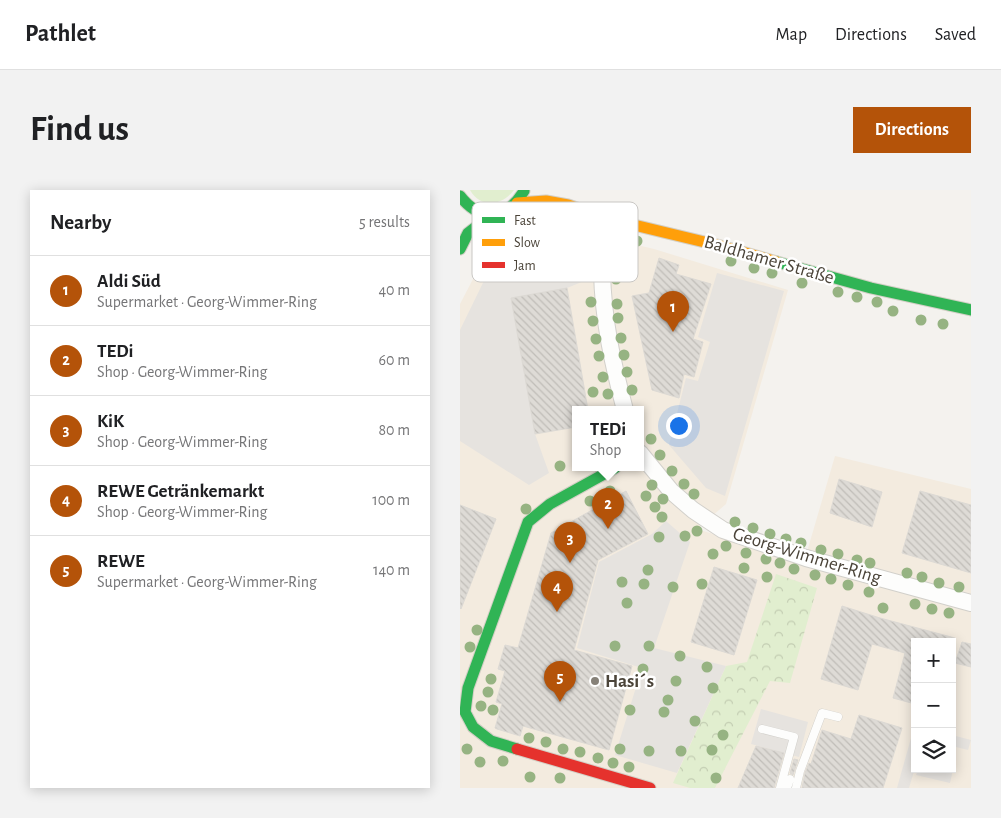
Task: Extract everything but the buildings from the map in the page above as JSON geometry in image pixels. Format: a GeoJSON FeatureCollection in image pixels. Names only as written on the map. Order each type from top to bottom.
{"type":"FeatureCollection","features":[{"type":"Feature","properties":{"kind":"street"},"geometry":{"type":"LineString","coordinates":[[517,202],[524,190]]}},
{"type":"Feature","properties":{"kind":"street","name":"Baldhamer Straße"},"geometry":{"type":"LineString","coordinates":[[541,190],[563,202]]}},
{"type":"Feature","properties":{"kind":"street"},"geometry":{"type":"LineString","coordinates":[[461,224],[463,201]]}},
{"type":"Feature","properties":{"kind":"street","name":"Baldhamer Straße"},"geometry":{"type":"LineString","coordinates":[[517,202],[552,202]]}},
{"type":"Feature","properties":{"kind":"street","name":"Baldhamer Straße"},"geometry":{"type":"LineString","coordinates":[[638,226],[717,245],[871,288],[971,310]]}},
{"type":"Feature","properties":{"kind":"street"},"geometry":{"type":"LineString","coordinates":[[460,249],[468,233],[472,230]]}},
{"type":"Feature","properties":{"kind":"street"},"geometry":{"type":"LineString","coordinates":[[603,282],[610,353],[624,406]]}},
{"type":"Feature","properties":{"kind":"street","name":"Georg-Wimmer-Ring"},"geometry":{"type":"LineString","coordinates":[[644,458],[671,491],[693,510],[723,530],[806,558],[971,603]]}},
{"type":"Feature","properties":{"kind":"street"},"geometry":{"type":"LineString","coordinates":[[609,471],[550,504],[528,522],[468,688],[465,712],[473,727],[491,742],[650,788]]}},
{"type":"Feature","properties":{"kind":"lane"},"geometry":{"type":"LineString","coordinates":[[796,788],[800,771],[822,713],[838,717]]}},
{"type":"Feature","properties":{"kind":"lane"},"geometry":{"type":"LineString","coordinates":[[762,729],[794,737],[780,788]]}},
{"type":"Feature","properties":{"kind":"lane"},"geometry":{"type":"LineString","coordinates":[[787,788],[790,779]]}},
{"type":"Feature","properties":{"kind":"shaded area"},"geometry":{"type":"Polygon","coordinates":[[[638,245],[788,290],[726,504],[697,529],[804,562],[835,456],[971,489],[971,788],[460,788],[460,304],[472,281],[638,282],[638,245]]]}},
{"type":"Feature","properties":{"kind":"shaded area"},"geometry":{"type":"Polygon","coordinates":[[[717,273],[784,291],[725,496],[706,488],[669,445],[686,378],[698,381],[710,342],[698,337],[717,273]]]}},
{"type":"Feature","properties":{"kind":"shaded area"},"geometry":{"type":"Polygon","coordinates":[[[483,282],[582,282],[567,288],[511,298],[535,434],[549,473],[529,485],[460,441],[460,330],[483,282]]]}},
{"type":"Feature","properties":{"kind":"shaded area"},"geometry":{"type":"Polygon","coordinates":[[[666,521],[690,542],[654,648],[726,666],[677,773],[615,755],[642,668],[577,648],[599,562],[652,534],[666,521]]]}},
{"type":"Feature","properties":{"kind":"shaded area"},"geometry":{"type":"Polygon","coordinates":[[[761,709],[808,722],[799,757],[751,744],[761,709]]]}},
{"type":"Feature","properties":{"kind":"shaded area"},"geometry":{"type":"Polygon","coordinates":[[[956,736],[971,740],[968,750],[956,747],[956,736]]]}},
{"type":"Feature","properties":{"kind":"shaded area"},"geometry":{"type":"Polygon","coordinates":[[[911,738],[911,773],[914,773],[909,788],[897,788],[911,738]]]}},
{"type":"Feature","properties":{"kind":"shaded area"},"geometry":{"type":"Polygon","coordinates":[[[917,773],[952,773],[950,783],[916,775],[917,773]]]}},
{"type":"Feature","properties":{"kind":"green space"},"geometry":{"type":"Polygon","coordinates":[[[470,190],[514,190],[498,202],[484,202],[470,190]]]}},
{"type":"Feature","properties":{"kind":"green space"},"geometry":{"type":"Polygon","coordinates":[[[776,574],[817,588],[790,683],[770,681],[715,788],[690,788],[673,783],[726,666],[747,662],[776,574]]]}},
{"type":"Feature","properties":{"kind":"traffic: fast"},"geometry":{"type":"LineString","coordinates":[[515,202],[524,191]]}},
{"type":"Feature","properties":{"kind":"traffic: fast"},"geometry":{"type":"LineString","coordinates":[[460,196],[472,208]]}},
{"type":"Feature","properties":{"kind":"traffic: fast"},"geometry":{"type":"LineString","coordinates":[[460,249],[468,233],[472,230]]}},
{"type":"Feature","properties":{"kind":"traffic: fast"},"geometry":{"type":"LineString","coordinates":[[777,262],[871,288],[971,310]]}},
{"type":"Feature","properties":{"kind":"traffic: fast"},"geometry":{"type":"LineString","coordinates":[[517,749],[491,741],[473,727],[465,712],[468,688],[528,522],[550,504],[610,471]]}},
{"type":"Feature","properties":{"kind":"traffic: slow"},"geometry":{"type":"LineString","coordinates":[[532,202],[552,202]]}},
{"type":"Feature","properties":{"kind":"traffic: slow"},"geometry":{"type":"LineString","coordinates":[[638,226],[777,262]]}},
{"type":"Feature","properties":{"kind":"traffic: jam"},"geometry":{"type":"LineString","coordinates":[[517,749],[650,788]]}},
{"type":"Feature","properties":{"kind":"place","name":"Aldi Süd"},"geometry":{"type":"Point","coordinates":[673,332]}},
{"type":"Feature","properties":{"kind":"place","name":"TEDi"},"geometry":{"type":"Point","coordinates":[608,529]}},
{"type":"Feature","properties":{"kind":"place","name":"KiK"},"geometry":{"type":"Point","coordinates":[570,563]}},
{"type":"Feature","properties":{"kind":"place","name":"REWE Getränkemarkt"},"geometry":{"type":"Point","coordinates":[557,612]}},
{"type":"Feature","properties":{"kind":"place","name":"Hasi´s"},"geometry":{"type":"Point","coordinates":[595,681]}},
{"type":"Feature","properties":{"kind":"place","name":"REWE"},"geometry":{"type":"Point","coordinates":[560,702]}}]}
